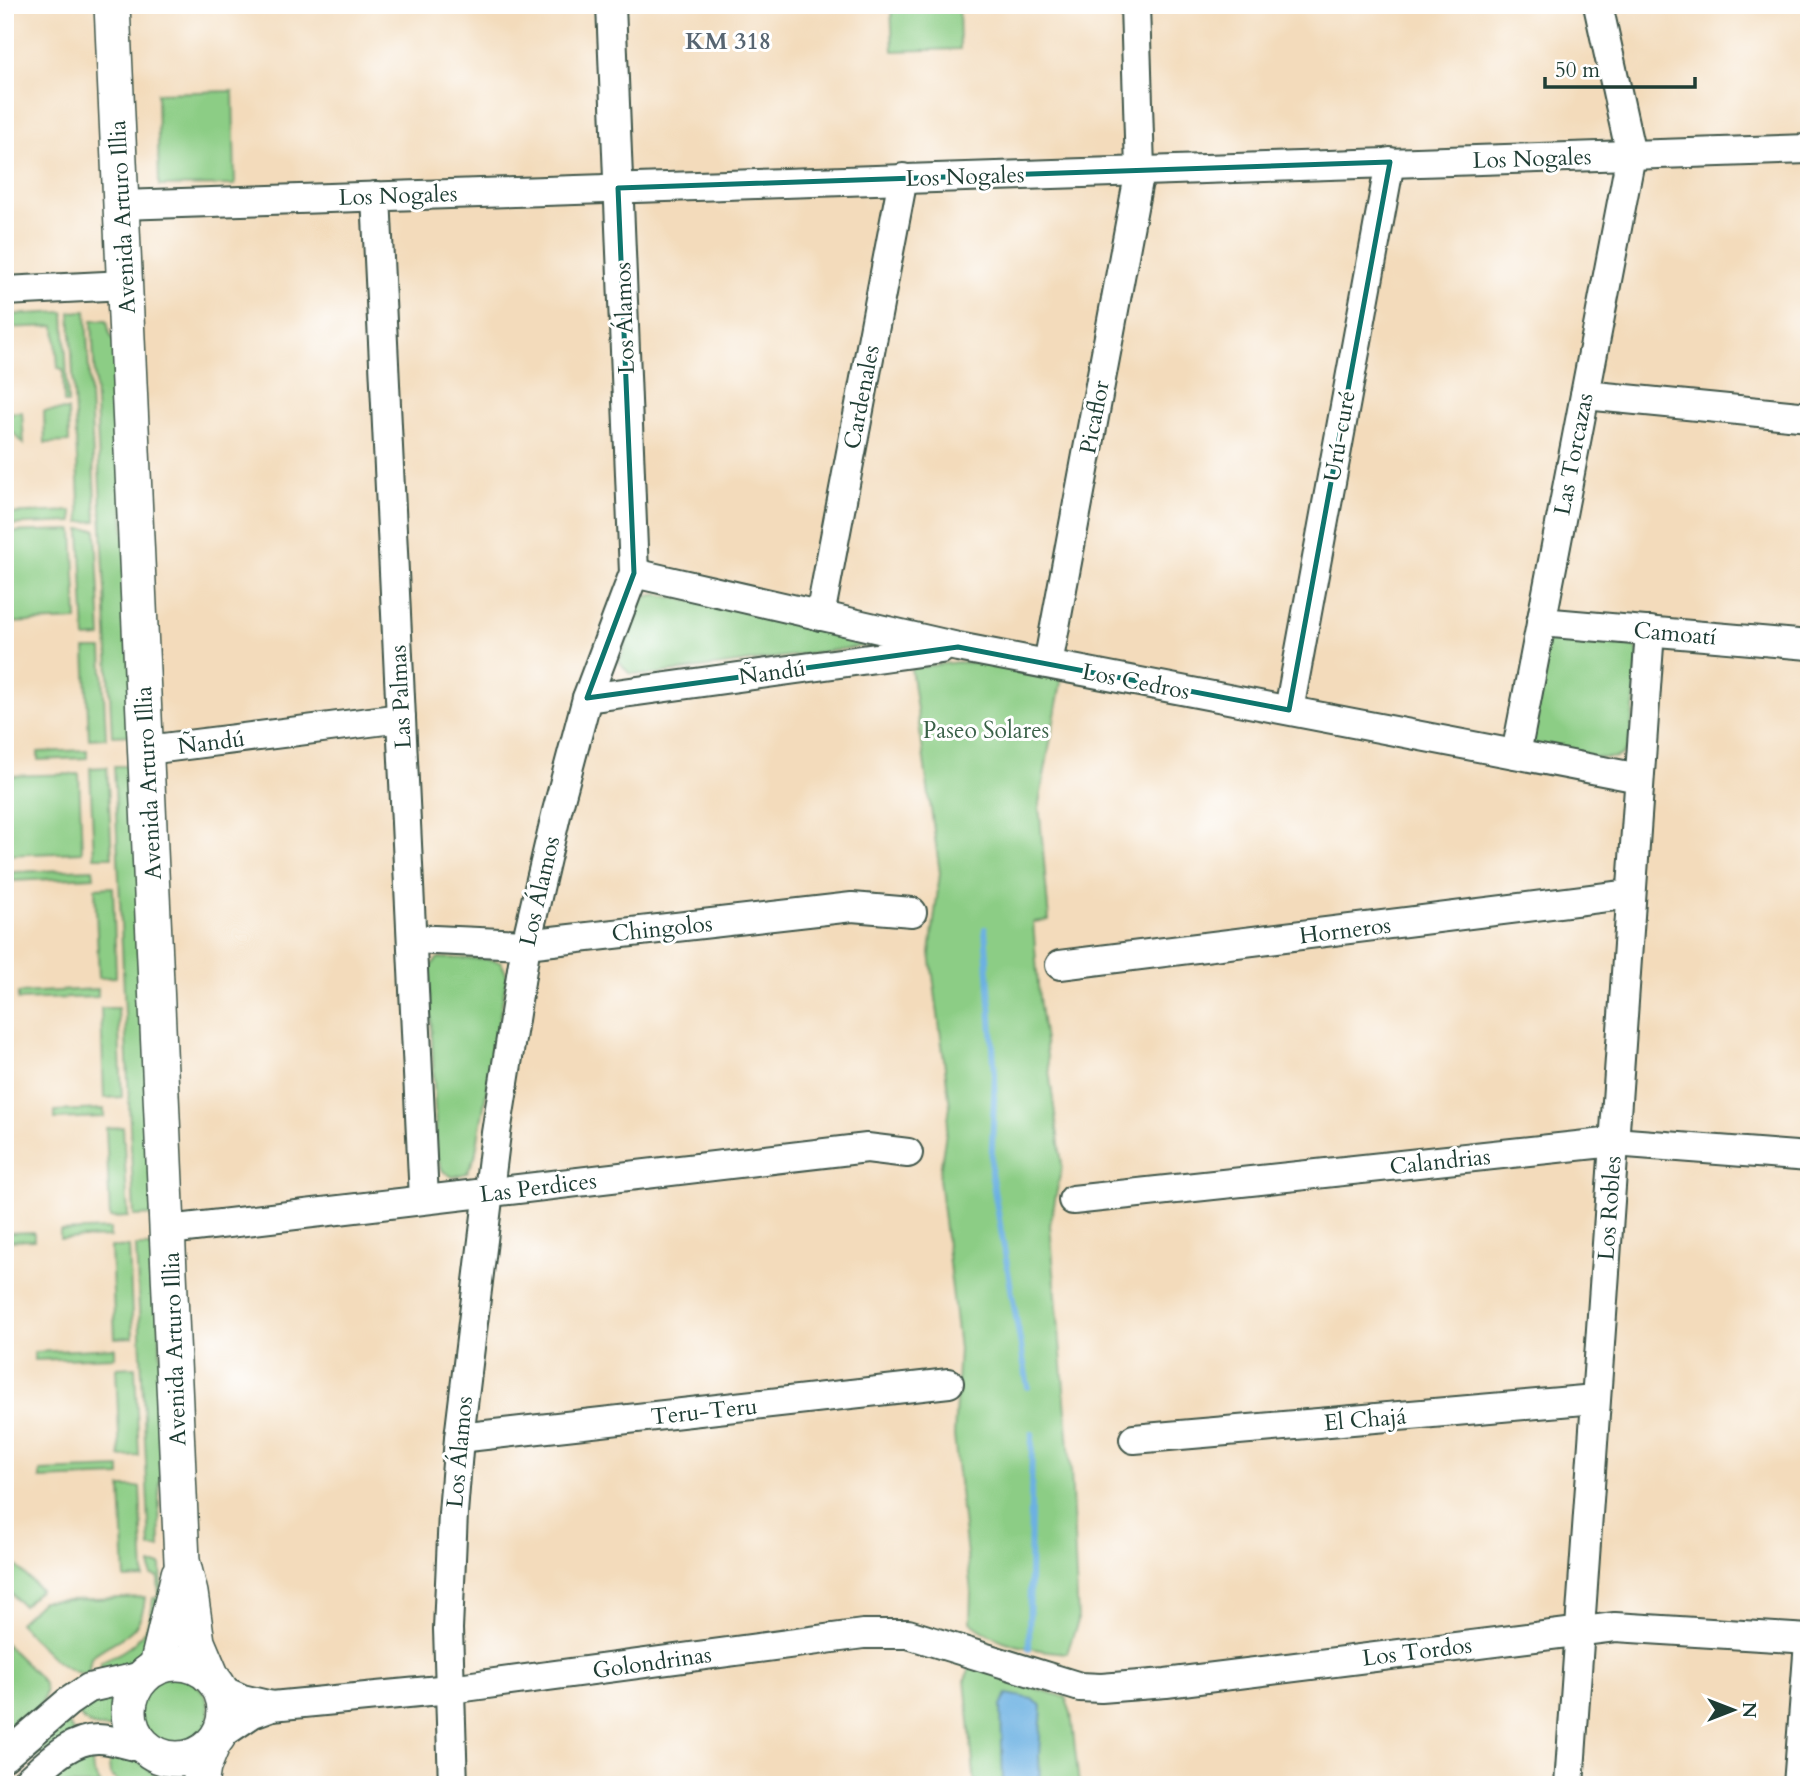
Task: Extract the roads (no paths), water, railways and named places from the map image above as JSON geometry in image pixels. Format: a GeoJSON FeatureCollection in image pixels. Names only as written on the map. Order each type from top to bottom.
{"type":"FeatureCollection","features":[{"type":"Feature","properties":{"kind":"main road","name":"Avenida Arturo Illia"},"geometry":{"type":"LineString","coordinates":[[112,5],[182,1561],[197,1642],[215,1682]]}},
{"type":"Feature","properties":{"kind":"main road","name":"Avenida Arturo Illia"},"geometry":{"type":"LineString","coordinates":[[150,1671],[166,1635],[182,1561]]}},
{"type":"Feature","properties":{"kind":"main road"},"geometry":{"type":"LineString","coordinates":[[200,1785],[202,1767],[225,1720],[225,1704],[215,1682],[194,1665],[176,1662],[150,1671],[133,1689],[128,1705],[129,1722],[136,1737],[158,1763],[195,1756],[215,1740]]}},
{"type":"Feature","properties":{"kind":"street","name":"Los Álamos"},"geometry":{"type":"LineString","coordinates":[[453,1785],[448,1629],[458,1438],[496,1133],[526,944],[587,698],[634,573],[611,5]]}},
{"type":"Feature","properties":{"kind":"street","name":"Picaflor"},"geometry":{"type":"LineString","coordinates":[[1048,664],[1140,170],[1135,5]]}},
{"type":"Feature","properties":{"kind":"street"},"geometry":{"type":"LineString","coordinates":[[1598,5],[1631,155]]}},
{"type":"Feature","properties":{"kind":"street","name":"Los Nogales"},"geometry":{"type":"LineString","coordinates":[[121,205],[1809,149]]}},
{"type":"Feature","properties":{"kind":"street","name":"Las Torcazas"},"geometry":{"type":"LineString","coordinates":[[1516,754],[1631,155]]}},
{"type":"Feature","properties":{"kind":"street","name":"Urú-curé"},"geometry":{"type":"LineString","coordinates":[[1289,710],[1390,162]]}},
{"type":"Feature","properties":{"kind":"street","name":"Cardenales"},"geometry":{"type":"LineString","coordinates":[[820,616],[903,178]]}},
{"type":"Feature","properties":{"kind":"street","name":"Las Palmas"},"geometry":{"type":"LineString","coordinates":[[376,196],[424,1199]]}},
{"type":"Feature","properties":{"kind":"street"},"geometry":{"type":"LineString","coordinates":[[5,291],[125,285]]}},
{"type":"Feature","properties":{"kind":"street"},"geometry":{"type":"LineString","coordinates":[[1585,395],[1809,417]]}},
{"type":"Feature","properties":{"kind":"street","name":"Los Cedros"},"geometry":{"type":"LineString","coordinates":[[634,573],[958,647],[1639,778]]}},
{"type":"Feature","properties":{"kind":"street","name":"Camoatí"},"geometry":{"type":"LineString","coordinates":[[1541,622],[1809,645]]}},
{"type":"Feature","properties":{"kind":"street","name":"Los Robles"},"geometry":{"type":"LineString","coordinates":[[1569,1785],[1650,631]]}},
{"type":"Feature","properties":{"kind":"street","name":"Ñandú"},"geometry":{"type":"LineString","coordinates":[[587,698],[958,647]]}},
{"type":"Feature","properties":{"kind":"street","name":"Ñandú"},"geometry":{"type":"LineString","coordinates":[[147,750],[401,718]]}},
{"type":"Feature","properties":{"kind":"street","name":"Horneros"},"geometry":{"type":"LineString","coordinates":[[1060,965],[1631,894]]}},
{"type":"Feature","properties":{"kind":"street","name":"Chingolos"},"geometry":{"type":"LineString","coordinates":[[412,939],[526,944],[852,907],[912,912]]}},
{"type":"Feature","properties":{"kind":"street","name":"Calandrias"},"geometry":{"type":"LineString","coordinates":[[1073,1199],[1614,1142],[1809,1157]]}},
{"type":"Feature","properties":{"kind":"street","name":"Las Perdices"},"geometry":{"type":"LineString","coordinates":[[169,1230],[867,1148],[908,1153]]}},
{"type":"Feature","properties":{"kind":"street","name":"Teru-Teru"},"geometry":{"type":"LineString","coordinates":[[458,1438],[949,1383]]}},
{"type":"Feature","properties":{"kind":"street","name":"El Chajá"},"geometry":{"type":"LineString","coordinates":[[1134,1439],[1595,1399]]}},
{"type":"Feature","properties":{"kind":"street","name":"Los Tordos"},"geometry":{"type":"LineString","coordinates":[[1027,1670],[1080,1687],[1101,1688],[1166,1683],[1615,1627],[1809,1640]]}},
{"type":"Feature","properties":{"kind":"street","name":"Golondrinas"},"geometry":{"type":"LineString","coordinates":[[215,1740],[253,1713],[272,1706],[450,1689],[863,1634],[908,1634],[1027,1670]]}},
{"type":"Feature","properties":{"kind":"street"},"geometry":{"type":"LineString","coordinates":[[1798,1785],[1809,1640]]}},
{"type":"Feature","properties":{"kind":"street"},"geometry":{"type":"LineString","coordinates":[[150,1671],[89,1688],[68,1702],[7,1754],[28,1781],[71,1746],[93,1739],[106,1739],[158,1763]]}},
{"type":"Feature","properties":{"kind":"street","name":"Golondrinas"},"geometry":{"type":"LineString","coordinates":[[215,1682],[242,1699],[272,1706]]}},
{"type":"Feature","properties":{"kind":"water"},"geometry":{"type":"Polygon","coordinates":[[[1007,1694],[1032,1699],[1042,1706],[1040,1785],[1003,1785],[1001,1706],[1007,1694]]]}},
{"type":"Feature","properties":{"kind":"waterway"},"geometry":{"type":"LineString","coordinates":[[985,929],[995,1076],[991,1172],[1028,1387]]}},
{"type":"Feature","properties":{"kind":"waterway"},"geometry":{"type":"LineString","coordinates":[[1029,1649],[1032,1434]]}},
{"type":"Feature","properties":{"kind":"district","name":"KM 318"},"geometry":{"type":"Point","coordinates":[728,41]}},
{"type":"Feature","properties":{"kind":"park label","name":"Paseo Solares"},"geometry":{"type":"Point","coordinates":[986,730]}}]}
